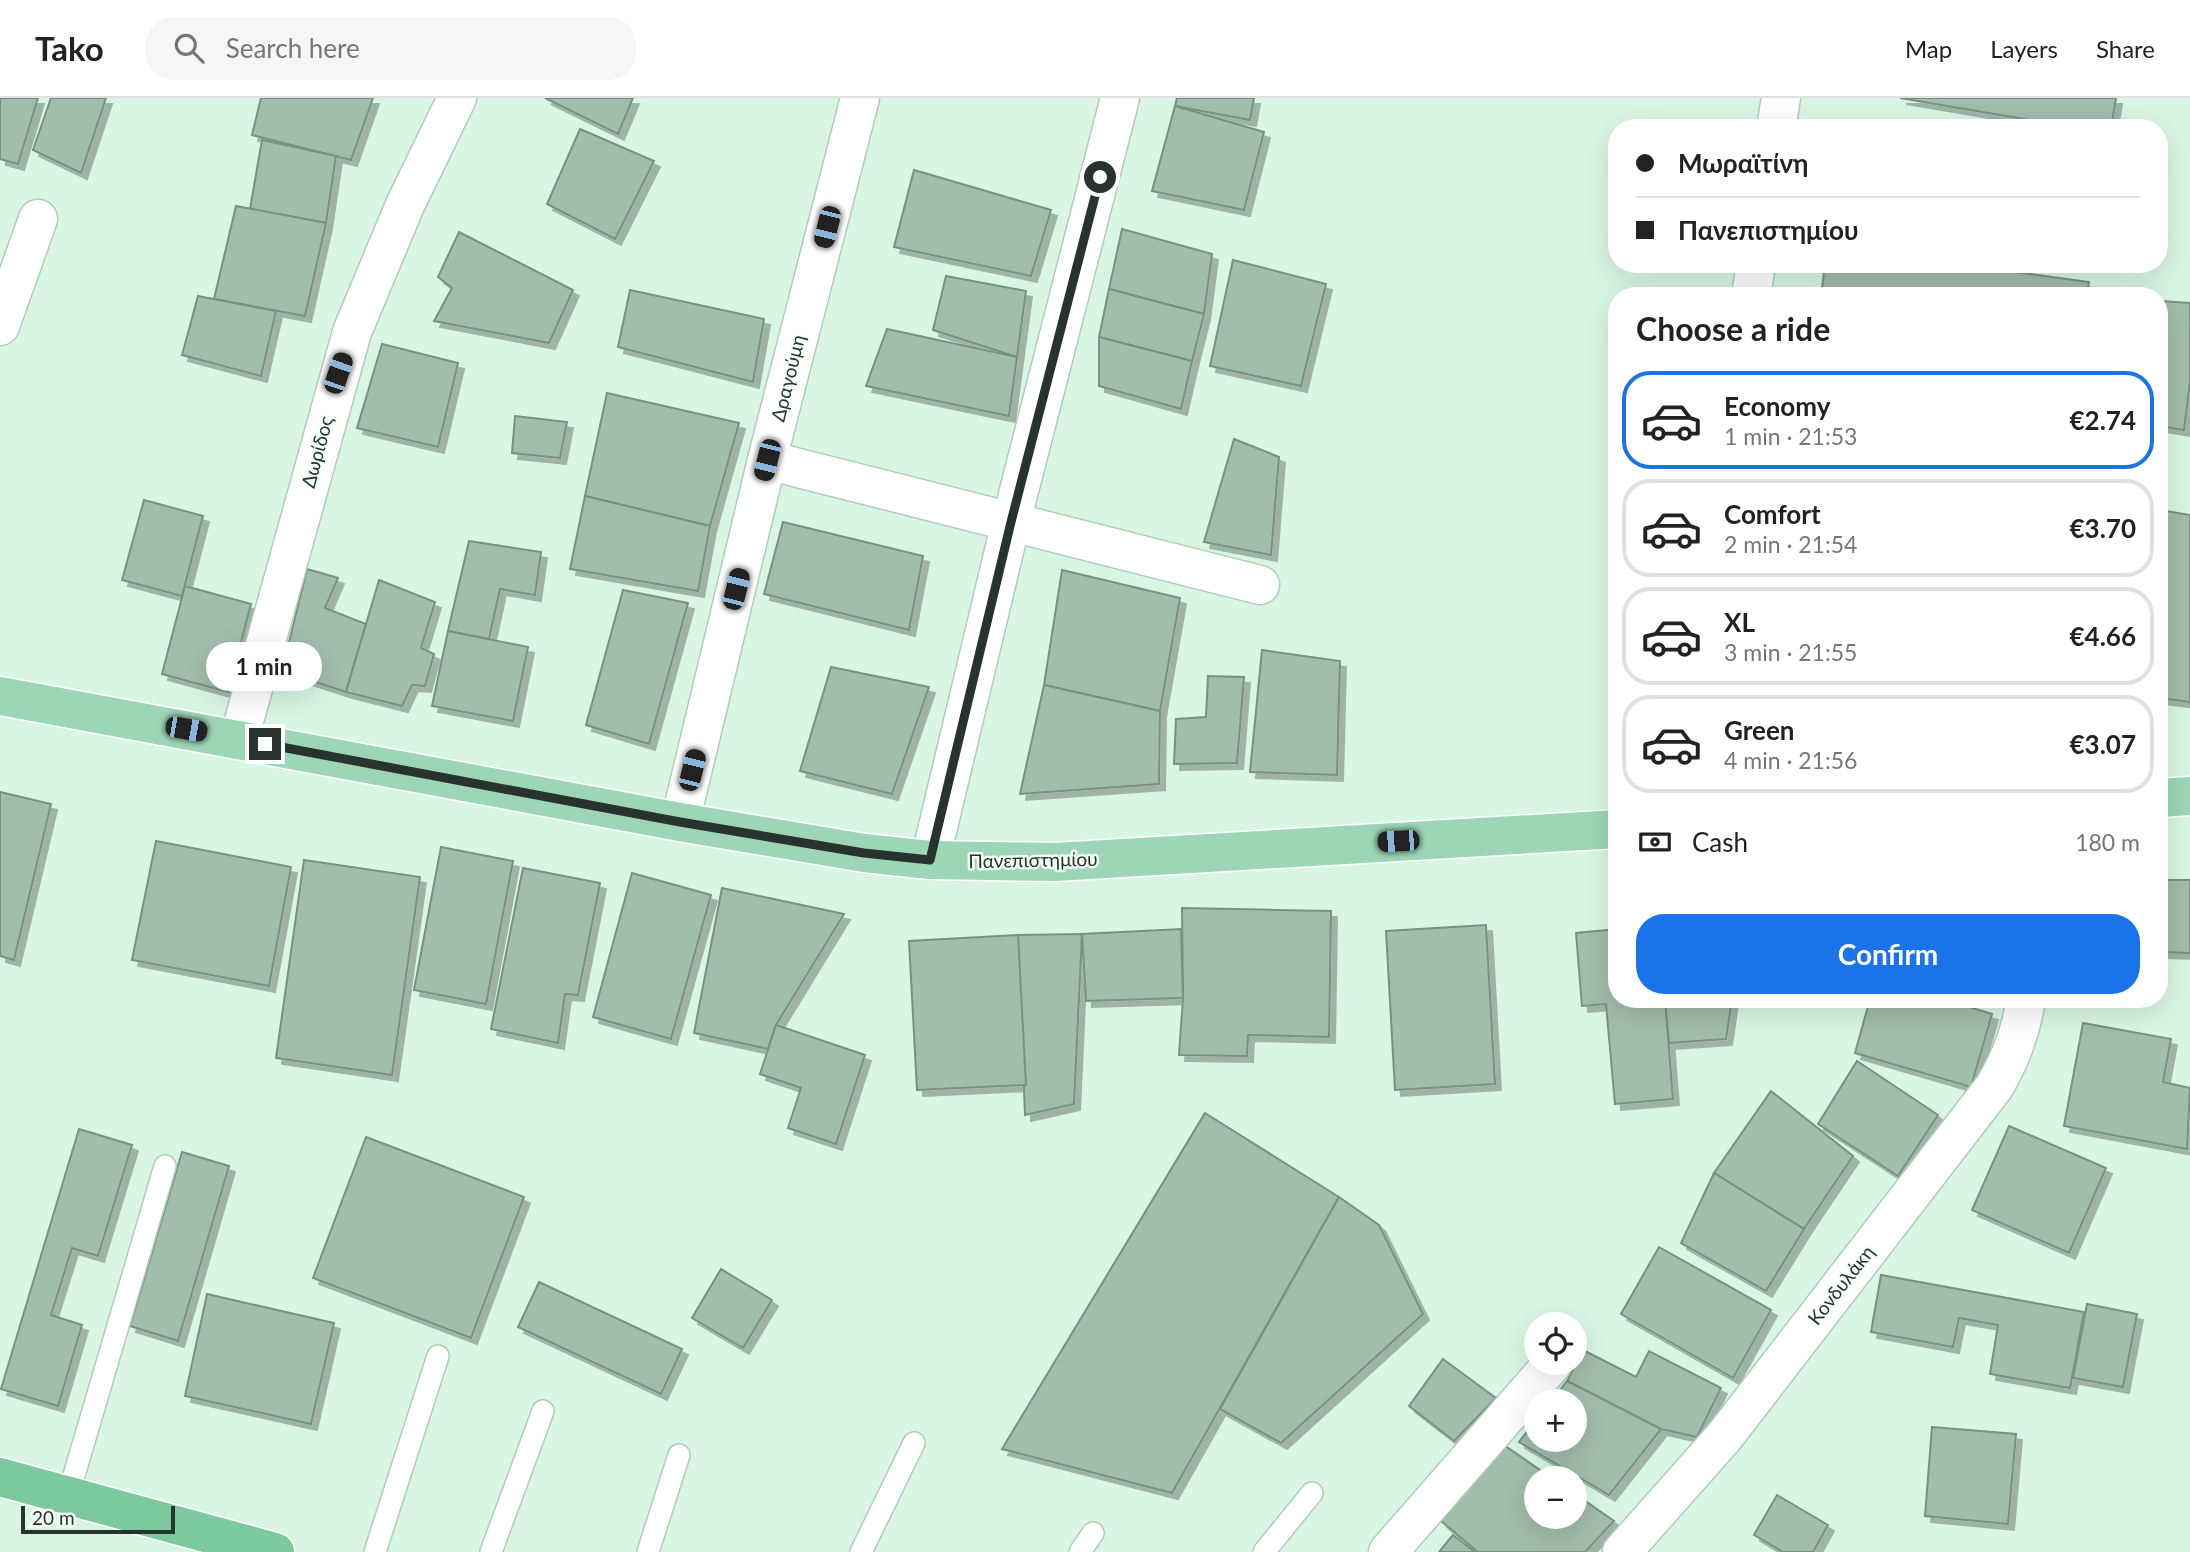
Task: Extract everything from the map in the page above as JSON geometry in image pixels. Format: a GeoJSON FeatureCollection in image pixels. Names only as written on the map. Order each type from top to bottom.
{"type":"FeatureCollection","features":[{"type":"Feature","properties":{"kind":"highway"},"geometry":{"type":"LineString","coordinates":[[0,1477],[275,1552]]}},
{"type":"Feature","properties":{"kind":"main road","name":"Πανεπιστημίου"},"geometry":{"type":"LineString","coordinates":[[0,696],[680,822],[864,853],[930,860],[1055,862],[1608,830]]}},
{"type":"Feature","properties":{"kind":"main road"},"geometry":{"type":"LineString","coordinates":[[2168,797],[2190,796]]}},
{"type":"Feature","properties":{"kind":"street","name":"Δωρίδος"},"geometry":{"type":"LineString","coordinates":[[239,739],[352,331],[405,205],[457,98]]}},
{"type":"Feature","properties":{"kind":"street","name":"Δραγούμη"},"geometry":{"type":"LineString","coordinates":[[680,822],[767,460],[860,98]]}},
{"type":"Feature","properties":{"kind":"street"},"geometry":{"type":"LineString","coordinates":[[930,860],[1011,522],[1120,98]]}},
{"type":"Feature","properties":{"kind":"street"},"geometry":{"type":"LineString","coordinates":[[1778,119],[1781,98]]}},
{"type":"Feature","properties":{"kind":"street"},"geometry":{"type":"LineString","coordinates":[[0,326],[38,219]]}},
{"type":"Feature","properties":{"kind":"street"},"geometry":{"type":"LineString","coordinates":[[767,460],[1260,586]]}},
{"type":"Feature","properties":{"kind":"street","name":"Κονδυλάκη"},"geometry":{"type":"LineString","coordinates":[[1622,1552],[1724,1437],[1994,1087],[2008,1064],[2021,1029],[2024,1008]]}},
{"type":"Feature","properties":{"kind":"street"},"geometry":{"type":"LineString","coordinates":[[1388,1552],[1543,1375]]}},
{"type":"Feature","properties":{"kind":"lane"},"geometry":{"type":"LineString","coordinates":[[68,1496],[165,1166]]}},
{"type":"Feature","properties":{"kind":"lane"},"geometry":{"type":"LineString","coordinates":[[375,1552],[438,1356]]}},
{"type":"Feature","properties":{"kind":"lane"},"geometry":{"type":"LineString","coordinates":[[491,1552],[543,1412]]}},
{"type":"Feature","properties":{"kind":"lane"},"geometry":{"type":"LineString","coordinates":[[862,1552],[914,1443]]}},
{"type":"Feature","properties":{"kind":"lane"},"geometry":{"type":"LineString","coordinates":[[648,1552],[679,1455]]}},
{"type":"Feature","properties":{"kind":"lane"},"geometry":{"type":"LineString","coordinates":[[1264,1552],[1312,1493]]}},
{"type":"Feature","properties":{"kind":"lane"},"geometry":{"type":"LineString","coordinates":[[1080,1552],[1093,1532]]}},
{"type":"Feature","properties":{"kind":"building"},"geometry":{"type":"Polygon","coordinates":[[[0,98],[38,98],[18,164],[0,159],[0,98]]]}},
{"type":"Feature","properties":{"kind":"building"},"geometry":{"type":"Polygon","coordinates":[[[51,98],[106,98],[81,173],[33,150],[51,98]]]}},
{"type":"Feature","properties":{"kind":"building"},"geometry":{"type":"Polygon","coordinates":[[[261,98],[373,98],[351,160],[252,135],[261,98]]]}},
{"type":"Feature","properties":{"kind":"building"},"geometry":{"type":"Polygon","coordinates":[[[545,98],[633,98],[618,134],[545,98]]]}},
{"type":"Feature","properties":{"kind":"building"},"geometry":{"type":"Polygon","coordinates":[[[1177,98],[1254,98],[1250,120],[1175,106],[1177,98]]]}},
{"type":"Feature","properties":{"kind":"building"},"geometry":{"type":"Polygon","coordinates":[[[1900,98],[2116,98],[2112,119],[2024,119],[1900,98]]]}},
{"type":"Feature","properties":{"kind":"building"},"geometry":{"type":"Polygon","coordinates":[[[1175,106],[1264,132],[1244,210],[1152,191],[1175,106]]]}},
{"type":"Feature","properties":{"kind":"building"},"geometry":{"type":"Polygon","coordinates":[[[580,129],[654,161],[615,239],[547,204],[580,129]]]}},
{"type":"Feature","properties":{"kind":"building"},"geometry":{"type":"Polygon","coordinates":[[[262,140],[336,156],[326,223],[250,209],[262,140]]]}},
{"type":"Feature","properties":{"kind":"building"},"geometry":{"type":"Polygon","coordinates":[[[914,170],[1051,210],[1031,276],[894,247],[914,170]]]}},
{"type":"Feature","properties":{"kind":"building"},"geometry":{"type":"Polygon","coordinates":[[[236,206],[326,223],[305,316],[214,299],[236,206]]]}},
{"type":"Feature","properties":{"kind":"building"},"geometry":{"type":"Polygon","coordinates":[[[1122,229],[1212,254],[1204,314],[1109,289],[1122,229]]]}},
{"type":"Feature","properties":{"kind":"building"},"geometry":{"type":"Polygon","coordinates":[[[459,232],[573,290],[549,343],[434,321],[452,288],[438,277],[459,232]]]}},
{"type":"Feature","properties":{"kind":"building"},"geometry":{"type":"Polygon","coordinates":[[[1233,260],[1326,284],[1301,386],[1210,366],[1233,260]]]}},
{"type":"Feature","properties":{"kind":"building"},"geometry":{"type":"Polygon","coordinates":[[[1824,273],[2024,273],[2089,282],[2088,287],[1822,287],[1824,273]]]}},
{"type":"Feature","properties":{"kind":"building"},"geometry":{"type":"Polygon","coordinates":[[[946,276],[1026,291],[1017,357],[933,330],[946,276]]]}},
{"type":"Feature","properties":{"kind":"building"},"geometry":{"type":"Polygon","coordinates":[[[1109,289],[1204,314],[1192,361],[1099,337],[1109,289]]]}},
{"type":"Feature","properties":{"kind":"building"},"geometry":{"type":"Polygon","coordinates":[[[630,290],[764,319],[753,382],[618,347],[630,290]]]}},
{"type":"Feature","properties":{"kind":"building"},"geometry":{"type":"Polygon","coordinates":[[[198,296],[276,311],[261,376],[182,355],[198,296]]]}},
{"type":"Feature","properties":{"kind":"building"},"geometry":{"type":"Polygon","coordinates":[[[2168,302],[2190,303],[2190,382],[2184,430],[2168,427],[2168,302]]]}},
{"type":"Feature","properties":{"kind":"building"},"geometry":{"type":"Polygon","coordinates":[[[887,329],[1017,357],[1009,416],[866,386],[887,329]]]}},
{"type":"Feature","properties":{"kind":"building"},"geometry":{"type":"Polygon","coordinates":[[[1099,337],[1192,361],[1181,409],[1099,386],[1099,337]]]}},
{"type":"Feature","properties":{"kind":"building"},"geometry":{"type":"Polygon","coordinates":[[[382,344],[458,363],[438,447],[357,428],[382,344]]]}},
{"type":"Feature","properties":{"kind":"building"},"geometry":{"type":"Polygon","coordinates":[[[607,393],[739,423],[710,526],[585,496],[607,393]]]}},
{"type":"Feature","properties":{"kind":"building"},"geometry":{"type":"Polygon","coordinates":[[[515,416],[567,422],[560,458],[512,453],[515,416]]]}},
{"type":"Feature","properties":{"kind":"building"},"geometry":{"type":"Polygon","coordinates":[[[1234,439],[1279,457],[1271,555],[1204,542],[1234,439]]]}},
{"type":"Feature","properties":{"kind":"building"},"geometry":{"type":"Polygon","coordinates":[[[585,496],[710,526],[698,591],[570,569],[585,496]]]}},
{"type":"Feature","properties":{"kind":"building"},"geometry":{"type":"Polygon","coordinates":[[[144,500],[203,516],[182,596],[122,580],[144,500]]]}},
{"type":"Feature","properties":{"kind":"building"},"geometry":{"type":"Polygon","coordinates":[[[2168,511],[2190,515],[2190,702],[2168,699],[2168,511]]]}},
{"type":"Feature","properties":{"kind":"building"},"geometry":{"type":"Polygon","coordinates":[[[783,522],[923,556],[909,630],[764,594],[783,522]]]}},
{"type":"Feature","properties":{"kind":"building"},"geometry":{"type":"Polygon","coordinates":[[[469,541],[541,552],[535,595],[500,589],[489,639],[448,631],[469,541]]]}},
{"type":"Feature","properties":{"kind":"building"},"geometry":{"type":"Polygon","coordinates":[[[307,569],[338,578],[325,608],[366,624],[346,692],[282,671],[307,569]]]}},
{"type":"Feature","properties":{"kind":"building"},"geometry":{"type":"Polygon","coordinates":[[[1062,570],[1180,598],[1160,711],[1044,685],[1062,570]]]}},
{"type":"Feature","properties":{"kind":"building"},"geometry":{"type":"Polygon","coordinates":[[[379,580],[435,602],[421,648],[434,654],[425,686],[412,685],[402,706],[346,692],[379,580]]]}},
{"type":"Feature","properties":{"kind":"building"},"geometry":{"type":"Polygon","coordinates":[[[185,586],[251,604],[228,692],[162,674],[185,586]]]}},
{"type":"Feature","properties":{"kind":"building"},"geometry":{"type":"Polygon","coordinates":[[[623,590],[688,603],[649,744],[586,725],[623,590]]]}},
{"type":"Feature","properties":{"kind":"building"},"geometry":{"type":"Polygon","coordinates":[[[448,631],[528,647],[513,721],[432,706],[448,631]]]}},
{"type":"Feature","properties":{"kind":"building"},"geometry":{"type":"Polygon","coordinates":[[[1262,650],[1340,661],[1337,775],[1250,772],[1262,650]]]}},
{"type":"Feature","properties":{"kind":"building"},"geometry":{"type":"Polygon","coordinates":[[[831,667],[929,687],[892,794],[800,771],[831,667]]]}},
{"type":"Feature","properties":{"kind":"building"},"geometry":{"type":"Polygon","coordinates":[[[1208,676],[1244,677],[1237,763],[1174,764],[1176,719],[1206,717],[1208,676]]]}},
{"type":"Feature","properties":{"kind":"building"},"geometry":{"type":"Polygon","coordinates":[[[1044,685],[1160,711],[1159,784],[1020,794],[1044,685]]]}},
{"type":"Feature","properties":{"kind":"building"},"geometry":{"type":"Polygon","coordinates":[[[0,792],[51,804],[14,960],[0,956],[0,792]]]}},
{"type":"Feature","properties":{"kind":"building"},"geometry":{"type":"Polygon","coordinates":[[[156,841],[291,867],[269,986],[132,960],[156,841]]]}},
{"type":"Feature","properties":{"kind":"building"},"geometry":{"type":"Polygon","coordinates":[[[441,847],[513,861],[486,1004],[414,990],[441,847]]]}},
{"type":"Feature","properties":{"kind":"building"},"geometry":{"type":"Polygon","coordinates":[[[304,860],[420,877],[392,1075],[276,1058],[304,860]]]}},
{"type":"Feature","properties":{"kind":"building"},"geometry":{"type":"Polygon","coordinates":[[[523,868],[600,883],[578,995],[565,994],[558,1043],[491,1029],[523,868]]]}},
{"type":"Feature","properties":{"kind":"building"},"geometry":{"type":"Polygon","coordinates":[[[632,873],[711,895],[671,1039],[593,1017],[632,873]]]}},
{"type":"Feature","properties":{"kind":"building"},"geometry":{"type":"Polygon","coordinates":[[[2168,880],[2190,880],[2190,953],[2168,952],[2168,880]]]}},
{"type":"Feature","properties":{"kind":"building"},"geometry":{"type":"Polygon","coordinates":[[[722,888],[844,914],[776,1025],[768,1049],[694,1033],[722,888]]]}},
{"type":"Feature","properties":{"kind":"building"},"geometry":{"type":"Polygon","coordinates":[[[1182,908],[1331,911],[1329,1037],[1248,1035],[1247,1056],[1179,1055],[1183,998],[1182,908]]]}},
{"type":"Feature","properties":{"kind":"building"},"geometry":{"type":"Polygon","coordinates":[[[1486,925],[1495,1084],[1395,1090],[1386,931],[1486,925]]]}},
{"type":"Feature","properties":{"kind":"building"},"geometry":{"type":"Polygon","coordinates":[[[1181,929],[1183,998],[1086,1001],[1082,934],[1181,929]]]}},
{"type":"Feature","properties":{"kind":"building"},"geometry":{"type":"Polygon","coordinates":[[[1608,930],[1608,1008],[1666,1008],[1673,1099],[1615,1104],[1606,1004],[1582,1006],[1576,933],[1608,930]]]}},
{"type":"Feature","properties":{"kind":"building"},"geometry":{"type":"Polygon","coordinates":[[[1082,934],[1074,1104],[1025,1115],[1018,935],[1082,934]]]}},
{"type":"Feature","properties":{"kind":"building"},"geometry":{"type":"Polygon","coordinates":[[[1018,935],[1026,1085],[917,1090],[909,941],[1018,935]]]}},
{"type":"Feature","properties":{"kind":"building"},"geometry":{"type":"Polygon","coordinates":[[[1666,1008],[1731,1008],[1726,1039],[1669,1043],[1666,1008]]]}},
{"type":"Feature","properties":{"kind":"building"},"geometry":{"type":"Polygon","coordinates":[[[1868,1008],[1972,1008],[1992,1014],[1971,1087],[1855,1053],[1868,1008]]]}},
{"type":"Feature","properties":{"kind":"building"},"geometry":{"type":"Polygon","coordinates":[[[2083,1023],[2171,1039],[2163,1082],[2190,1088],[2187,1149],[2064,1126],[2083,1023]]]}},
{"type":"Feature","properties":{"kind":"building"},"geometry":{"type":"Polygon","coordinates":[[[776,1025],[865,1055],[836,1144],[788,1128],[801,1088],[760,1074],[776,1025]]]}},
{"type":"Feature","properties":{"kind":"building"},"geometry":{"type":"Polygon","coordinates":[[[1857,1061],[1938,1115],[1898,1176],[1818,1124],[1857,1061]]]}},
{"type":"Feature","properties":{"kind":"building"},"geometry":{"type":"Polygon","coordinates":[[[1771,1091],[1853,1156],[1804,1229],[1714,1173],[1771,1091]]]}},
{"type":"Feature","properties":{"kind":"building"},"geometry":{"type":"Polygon","coordinates":[[[1205,1113],[1339,1197],[1172,1493],[1002,1449],[1205,1113]]]}},
{"type":"Feature","properties":{"kind":"building"},"geometry":{"type":"Polygon","coordinates":[[[2009,1126],[2106,1168],[2069,1253],[1972,1210],[2009,1126]]]}},
{"type":"Feature","properties":{"kind":"building"},"geometry":{"type":"Polygon","coordinates":[[[79,1129],[132,1145],[98,1256],[72,1248],[51,1315],[82,1325],[58,1406],[1,1389],[79,1129]]]}},
{"type":"Feature","properties":{"kind":"building"},"geometry":{"type":"Polygon","coordinates":[[[366,1137],[524,1197],[471,1338],[313,1278],[366,1137]]]}},
{"type":"Feature","properties":{"kind":"building"},"geometry":{"type":"Polygon","coordinates":[[[182,1152],[229,1166],[178,1341],[130,1326],[182,1152]]]}},
{"type":"Feature","properties":{"kind":"building"},"geometry":{"type":"Polygon","coordinates":[[[1714,1173],[1804,1229],[1766,1291],[1681,1243],[1714,1173]]]}},
{"type":"Feature","properties":{"kind":"building"},"geometry":{"type":"Polygon","coordinates":[[[1339,1197],[1379,1225],[1423,1314],[1281,1443],[1220,1409],[1339,1197]]]}},
{"type":"Feature","properties":{"kind":"building"},"geometry":{"type":"Polygon","coordinates":[[[1659,1247],[1771,1310],[1733,1378],[1621,1314],[1659,1247]]]}},
{"type":"Feature","properties":{"kind":"building"},"geometry":{"type":"Polygon","coordinates":[[[721,1269],[772,1300],[743,1348],[692,1318],[721,1269]]]}},
{"type":"Feature","properties":{"kind":"building"},"geometry":{"type":"Polygon","coordinates":[[[1881,1275],[2084,1312],[2070,1388],[1990,1374],[1998,1325],[1959,1318],[1953,1347],[1871,1332],[1881,1275]]]}},
{"type":"Feature","properties":{"kind":"building"},"geometry":{"type":"Polygon","coordinates":[[[539,1282],[682,1349],[661,1394],[518,1327],[539,1282]]]}},
{"type":"Feature","properties":{"kind":"building"},"geometry":{"type":"Polygon","coordinates":[[[207,1294],[334,1323],[311,1424],[185,1396],[207,1294]]]}},
{"type":"Feature","properties":{"kind":"building"},"geometry":{"type":"Polygon","coordinates":[[[2087,1304],[2137,1314],[2123,1387],[2073,1378],[2087,1304]]]}},
{"type":"Feature","properties":{"kind":"building"},"geometry":{"type":"Polygon","coordinates":[[[1649,1351],[1721,1388],[1697,1437],[1661,1429],[1567,1381],[1570,1375],[1587,1375],[1587,1352],[1636,1377],[1649,1351]]]}},
{"type":"Feature","properties":{"kind":"building"},"geometry":{"type":"Polygon","coordinates":[[[1443,1359],[1496,1398],[1454,1441],[1409,1406],[1443,1359]]]}},
{"type":"Feature","properties":{"kind":"building"},"geometry":{"type":"Polygon","coordinates":[[[1567,1381],[1583,1389],[1561,1389],[1567,1381]]]}},
{"type":"Feature","properties":{"kind":"building"},"geometry":{"type":"Polygon","coordinates":[[[1587,1391],[1661,1429],[1609,1495],[1587,1482],[1587,1466],[1560,1466],[1536,1452],[1587,1452],[1587,1391]]]}},
{"type":"Feature","properties":{"kind":"building"},"geometry":{"type":"Polygon","coordinates":[[[1932,1427],[2016,1434],[2008,1524],[1925,1516],[1932,1427]]]}},
{"type":"Feature","properties":{"kind":"building"},"geometry":{"type":"Polygon","coordinates":[[[1504,1445],[1534,1466],[1524,1466],[1524,1529],[1587,1529],[1587,1502],[1614,1521],[1585,1552],[1478,1552],[1441,1521],[1504,1445]]]}},
{"type":"Feature","properties":{"kind":"building"},"geometry":{"type":"Polygon","coordinates":[[[1777,1495],[1828,1525],[1813,1552],[1783,1552],[1754,1535],[1777,1495]]]}},
{"type":"Feature","properties":{"kind":"building"},"geometry":{"type":"Polygon","coordinates":[[[1453,1535],[1475,1552],[1439,1552],[1453,1535]]]}},
{"type":"Feature","properties":{"kind":"route"},"geometry":{"type":"LineString","coordinates":[[265,744],[680,822],[864,853],[930,860],[1011,522],[1100,177]]}}]}
